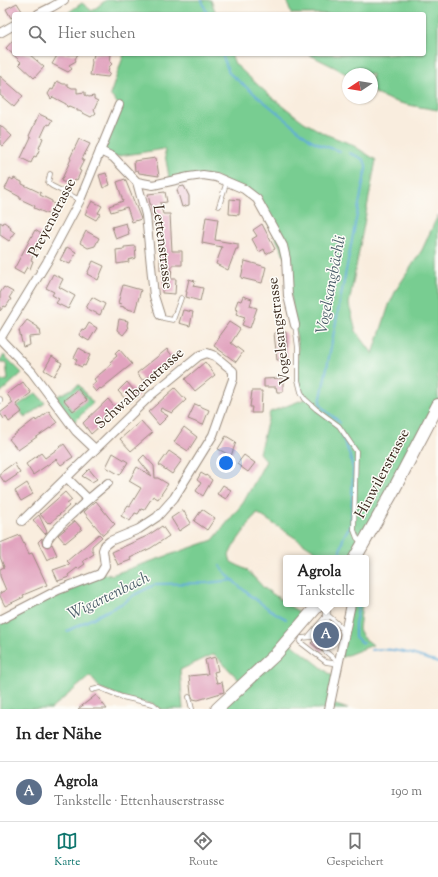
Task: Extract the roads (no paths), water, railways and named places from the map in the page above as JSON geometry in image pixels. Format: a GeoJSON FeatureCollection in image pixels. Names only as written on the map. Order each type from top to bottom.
{"type":"FeatureCollection","features":[{"type":"Feature","properties":{"kind":"main road","name":"Hinwilerstrasse"},"geometry":{"type":"LineString","coordinates":[[359,553],[438,405]]}},
{"type":"Feature","properties":{"kind":"main road"},"geometry":{"type":"LineString","coordinates":[[217,709],[276,654],[299,635],[320,607]]}},
{"type":"Feature","properties":{"kind":"street"},"geometry":{"type":"LineString","coordinates":[[43,12],[64,0]]}},
{"type":"Feature","properties":{"kind":"street"},"geometry":{"type":"LineString","coordinates":[[0,33],[12,27]]}},
{"type":"Feature","properties":{"kind":"street","name":"Preyenstrasse"},"geometry":{"type":"LineString","coordinates":[[0,339],[46,262],[80,200],[119,105]]}},
{"type":"Feature","properties":{"kind":"street"},"geometry":{"type":"LineString","coordinates":[[100,151],[113,157],[137,182]]}},
{"type":"Feature","properties":{"kind":"street","name":"Vogelsangstrasse"},"geometry":{"type":"LineString","coordinates":[[137,182],[153,185],[203,175],[216,177],[227,181],[244,189],[257,199],[283,246],[286,259],[288,296],[295,325]]}},
{"type":"Feature","properties":{"kind":"street","name":"Lettenstrasse"},"geometry":{"type":"LineString","coordinates":[[137,182],[146,215],[154,296],[160,315]]}},
{"type":"Feature","properties":{"kind":"street"},"geometry":{"type":"LineString","coordinates":[[0,339],[32,372],[76,431],[95,449]]}},
{"type":"Feature","properties":{"kind":"street","name":"Schwalbenstrasse"},"geometry":{"type":"LineString","coordinates":[[0,620],[58,590],[100,574],[105,566],[102,550],[105,545],[110,541],[139,529],[157,517],[174,498],[212,435],[233,379],[233,371],[215,356],[206,353],[199,356],[150,396],[22,521]]}},
{"type":"Feature","properties":{"kind":"street"},"geometry":{"type":"LineString","coordinates":[[67,478],[88,499]]}},
{"type":"Feature","properties":{"kind":"street"},"geometry":{"type":"LineString","coordinates":[[47,542],[58,527],[88,499],[108,483]]}},
{"type":"Feature","properties":{"kind":"street"},"geometry":{"type":"LineString","coordinates":[[329,709],[339,664],[343,634],[350,607]]}},
{"type":"Feature","properties":{"kind":"lane"},"geometry":{"type":"LineString","coordinates":[[50,174],[48,183],[80,200]]}},
{"type":"Feature","properties":{"kind":"lane"},"geometry":{"type":"LineString","coordinates":[[219,206],[227,181]]}},
{"type":"Feature","properties":{"kind":"lane"},"geometry":{"type":"LineString","coordinates":[[160,315],[163,318],[174,320],[181,298]]}},
{"type":"Feature","properties":{"kind":"lane","name":"Vogelsangstrasse"},"geometry":{"type":"LineString","coordinates":[[295,325],[298,348],[298,380],[301,392],[305,399],[338,426],[356,451],[354,530],[357,538],[359,553]]}},
{"type":"Feature","properties":{"kind":"lane"},"geometry":{"type":"LineString","coordinates":[[307,637],[314,632],[325,617],[322,607]]}},
{"type":"Feature","properties":{"kind":"lane"},"geometry":{"type":"LineString","coordinates":[[307,637],[316,634],[328,618],[328,611],[324,607]]}},
{"type":"Feature","properties":{"kind":"lane"},"geometry":{"type":"LineString","coordinates":[[328,618],[343,634]]}},
{"type":"Feature","properties":{"kind":"lane"},"geometry":{"type":"LineString","coordinates":[[312,640],[299,635],[300,642],[326,662],[339,664]]}},
{"type":"Feature","properties":{"kind":"lane"},"geometry":{"type":"LineString","coordinates":[[326,651],[339,664]]}},
{"type":"Feature","properties":{"kind":"lane"},"geometry":{"type":"LineString","coordinates":[[92,690],[100,688],[122,697],[153,704],[159,709]]}},
{"type":"Feature","properties":{"kind":"lane"},"geometry":{"type":"LineString","coordinates":[[189,697],[192,709]]}},
{"type":"Feature","properties":{"kind":"waterway","name":"Vogelsangbächli"},"geometry":{"type":"LineString","coordinates":[[202,0],[206,12]]}},
{"type":"Feature","properties":{"kind":"waterway","name":"Vogelsangbächli"},"geometry":{"type":"LineString","coordinates":[[223,56],[229,73],[311,140],[340,151]]}},
{"type":"Feature","properties":{"kind":"waterway","name":"Vogelsangbächli"},"geometry":{"type":"LineString","coordinates":[[340,423],[324,410],[320,403],[366,169],[366,165],[363,160],[349,153]]}},
{"type":"Feature","properties":{"kind":"waterway","name":"Vogelsangbächli"},"geometry":{"type":"LineString","coordinates":[[339,555],[344,536],[351,525],[353,469],[349,453],[342,436]]}},
{"type":"Feature","properties":{"kind":"waterway","name":"Wigartenbach"},"geometry":{"type":"LineString","coordinates":[[220,566],[233,581],[250,596],[286,619]]}},
{"type":"Feature","properties":{"kind":"waterway","name":"Wigartenbach"},"geometry":{"type":"LineString","coordinates":[[67,631],[125,602],[134,595],[156,584],[206,583],[234,580]]}},
{"type":"Feature","properties":{"kind":"waterway","name":"Vogelsangbächli"},"geometry":{"type":"LineString","coordinates":[[358,607],[355,624],[355,637],[363,643]]}},
{"type":"Feature","properties":{"kind":"waterway","name":"Vogelsangbächli"},"geometry":{"type":"LineString","coordinates":[[371,650],[380,649],[397,651],[438,663]]}},
{"type":"Feature","properties":{"kind":"place","name":"Agrola"},"geometry":{"type":"Point","coordinates":[326,635]}}]}
